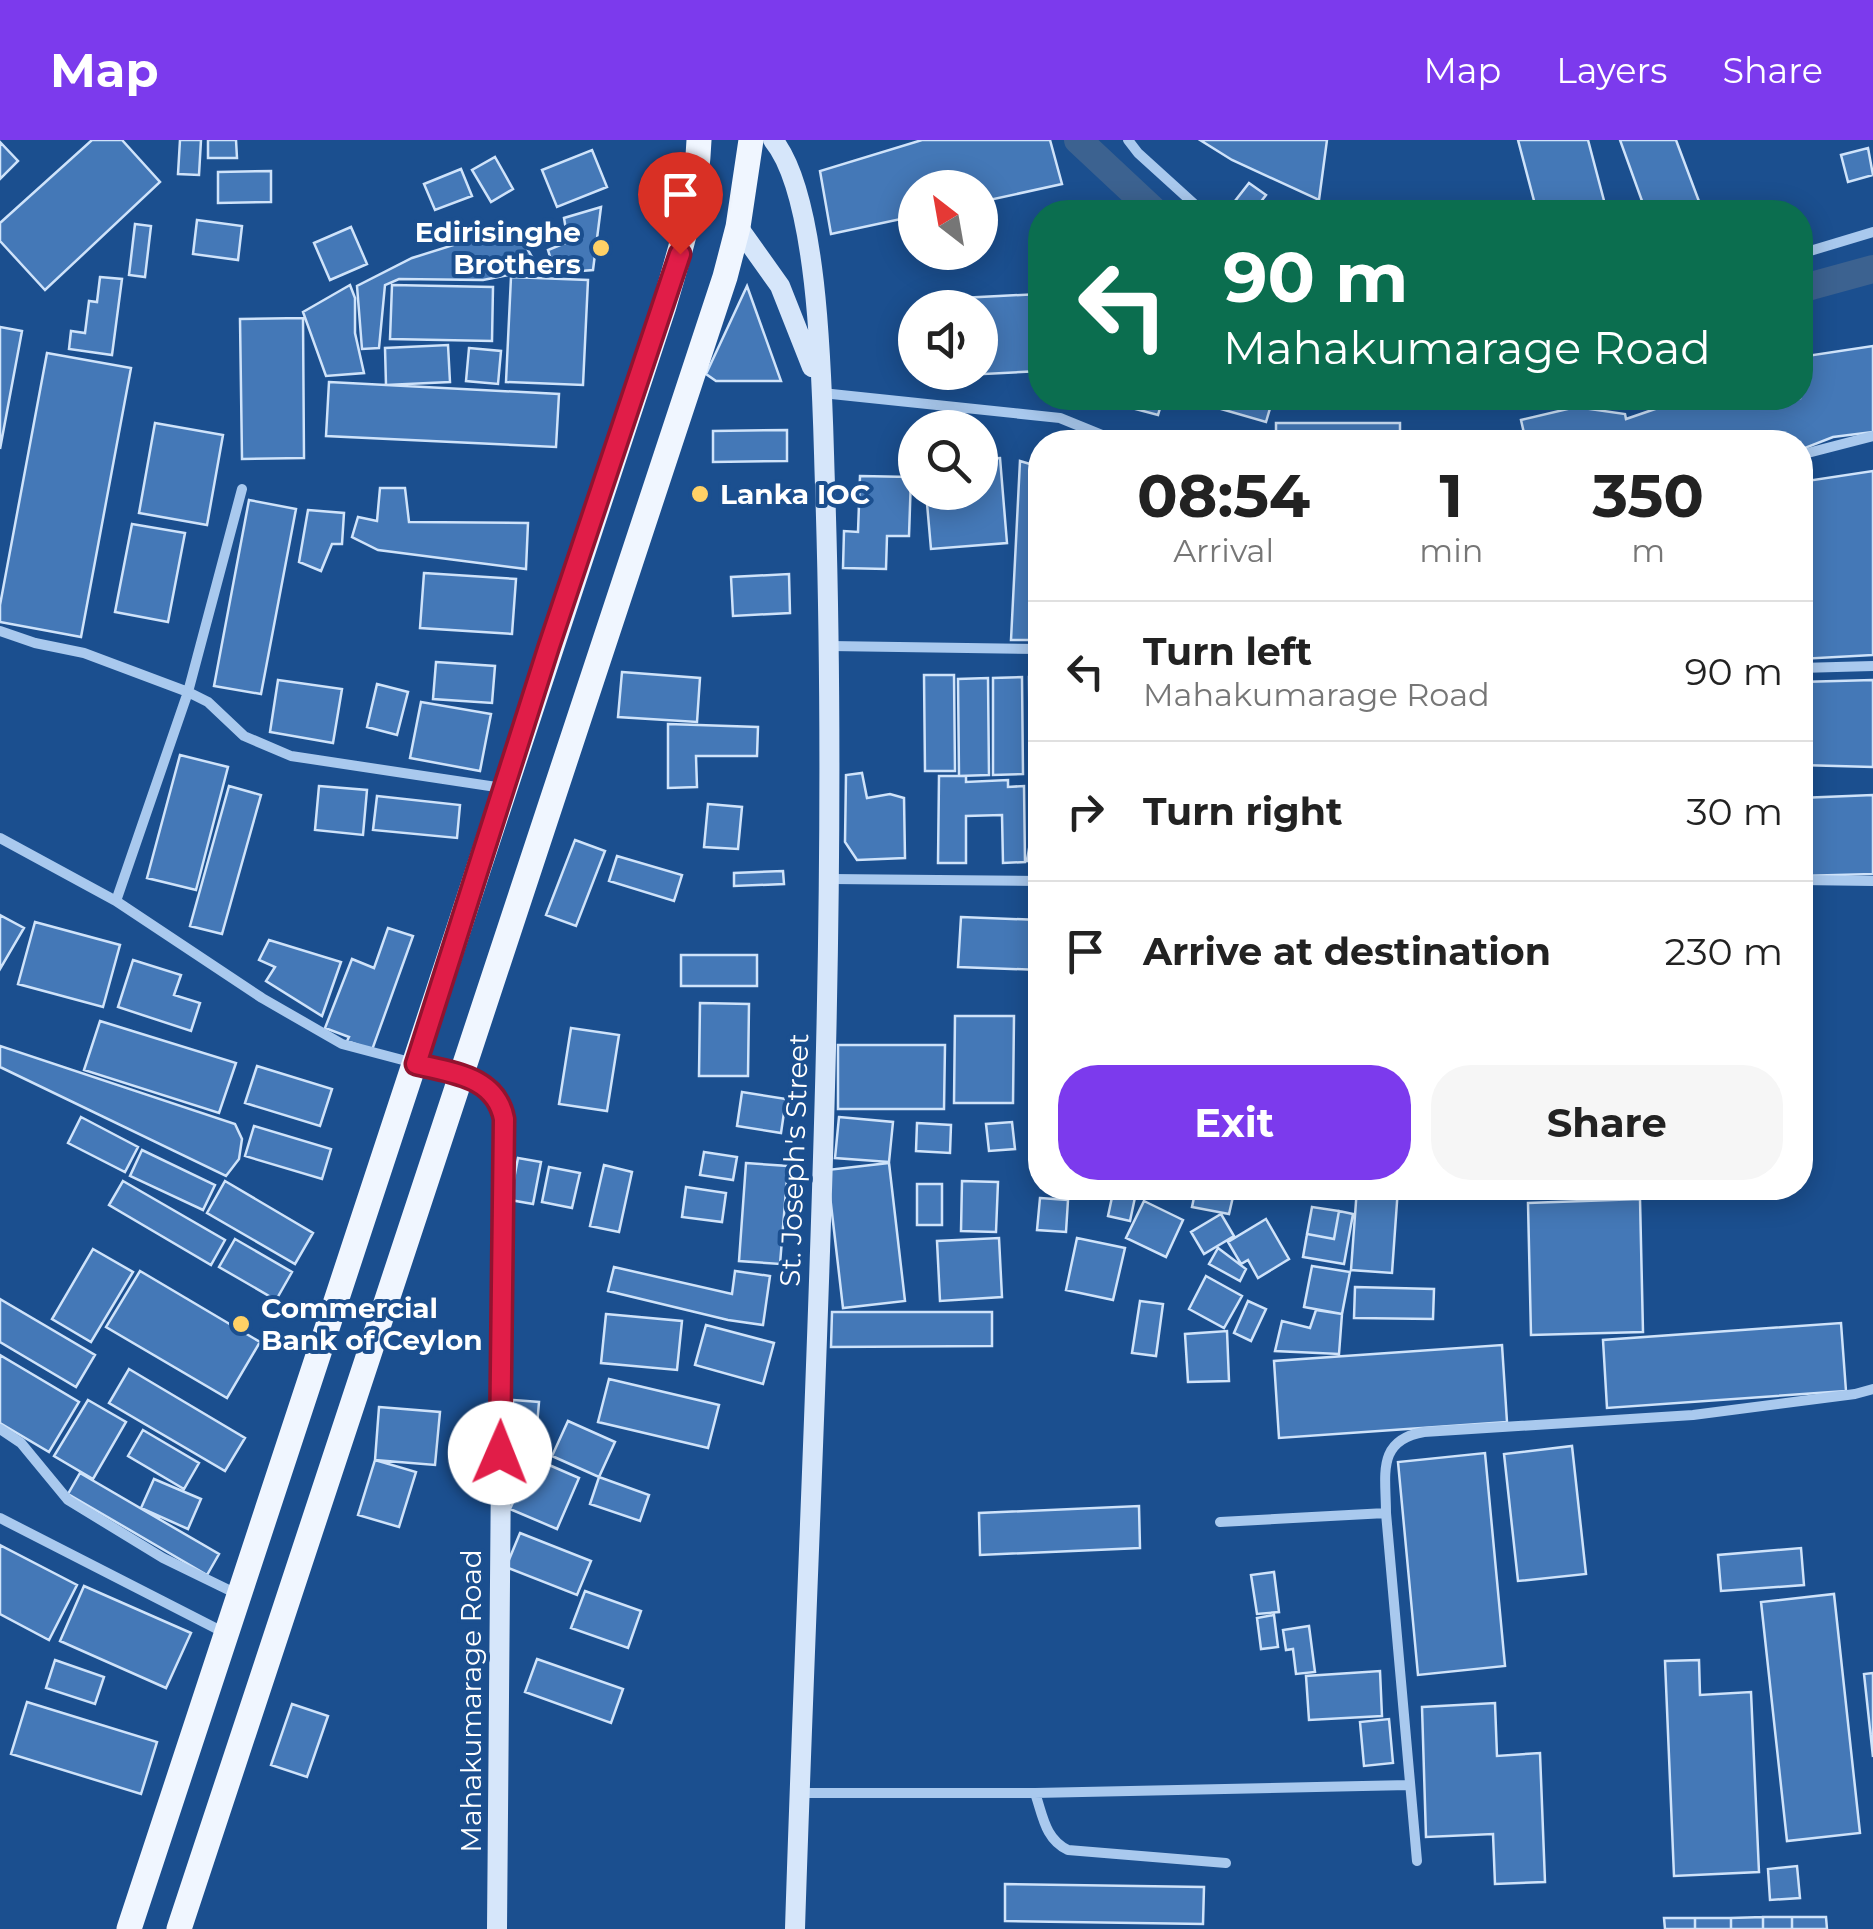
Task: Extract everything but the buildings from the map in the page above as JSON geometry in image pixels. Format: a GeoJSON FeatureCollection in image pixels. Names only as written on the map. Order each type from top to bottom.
{"type":"FeatureCollection","features":[{"type":"Feature","properties":{"kind":"main road"},"geometry":{"type":"LineString","coordinates":[[129,1929],[664,306],[687,228],[698,175],[699,140]]}},
{"type":"Feature","properties":{"kind":"main road"},"geometry":{"type":"LineString","coordinates":[[179,1929],[718,295],[738,227],[750,140]]}},
{"type":"Feature","properties":{"kind":"main road","name":"St. Joseph's Street"},"geometry":{"type":"LineString","coordinates":[[774,140],[790,173],[807,239],[821,392],[830,646],[831,879],[794,1929]]}},
{"type":"Feature","properties":{"kind":"main road","name":"St. Joseph's Street"},"geometry":{"type":"LineString","coordinates":[[738,227],[780,286],[821,392]]}},
{"type":"Feature","properties":{"kind":"main road"},"geometry":{"type":"LineString","coordinates":[[416,1064],[461,1075]]}},
{"type":"Feature","properties":{"kind":"main road","name":"Mahakumarage Road"},"geometry":{"type":"LineString","coordinates":[[461,1075],[484,1084],[494,1094],[502,1105],[504,1119],[496,1929]]}},
{"type":"Feature","properties":{"kind":"street"},"geometry":{"type":"LineString","coordinates":[[1128,140],[1138,154],[1190,200]]}},
{"type":"Feature","properties":{"kind":"street"},"geometry":{"type":"LineString","coordinates":[[1813,250],[1873,232]]}},
{"type":"Feature","properties":{"kind":"street"},"geometry":{"type":"LineString","coordinates":[[821,392],[1060,418],[1090,430]]}},
{"type":"Feature","properties":{"kind":"street"},"geometry":{"type":"LineString","coordinates":[[1813,452],[1873,436]]}},
{"type":"Feature","properties":{"kind":"street"},"geometry":{"type":"LineString","coordinates":[[116,901],[188,692],[242,489]]}},
{"type":"Feature","properties":{"kind":"street"},"geometry":{"type":"LineString","coordinates":[[0,631],[35,644],[84,653],[188,692],[208,702],[244,736],[292,756],[504,788]]}},
{"type":"Feature","properties":{"kind":"street"},"geometry":{"type":"LineString","coordinates":[[830,646],[1028,649]]}},
{"type":"Feature","properties":{"kind":"street"},"geometry":{"type":"LineString","coordinates":[[1813,668],[1873,666]]}},
{"type":"Feature","properties":{"kind":"street"},"geometry":{"type":"LineString","coordinates":[[0,838],[116,901],[262,998],[342,1044],[416,1064]]}},
{"type":"Feature","properties":{"kind":"street"},"geometry":{"type":"LineString","coordinates":[[831,879],[1028,881]]}},
{"type":"Feature","properties":{"kind":"street"},"geometry":{"type":"LineString","coordinates":[[1813,880],[1873,881]]}},
{"type":"Feature","properties":{"kind":"street"},"geometry":{"type":"LineString","coordinates":[[1417,1861],[1386,1513],[1386,1460],[1399,1440],[1412,1434],[1692,1414],[1855,1394],[1873,1388]]}},
{"type":"Feature","properties":{"kind":"street"},"geometry":{"type":"LineString","coordinates":[[0,1430],[21,1442],[68,1500],[164,1558],[238,1595]]}},
{"type":"Feature","properties":{"kind":"street"},"geometry":{"type":"LineString","coordinates":[[1220,1522],[1386,1513]]}},
{"type":"Feature","properties":{"kind":"street"},"geometry":{"type":"LineString","coordinates":[[0,1518],[225,1633]]}},
{"type":"Feature","properties":{"kind":"street"},"geometry":{"type":"LineString","coordinates":[[799,1793],[1035,1793],[1410,1785]]}},
{"type":"Feature","properties":{"kind":"street"},"geometry":{"type":"LineString","coordinates":[[1035,1793],[1053,1842],[1068,1850],[1226,1863]]}},
{"type":"Feature","properties":{"kind":"waterway"},"geometry":{"type":"LineString","coordinates":[[1078,140],[1142,200]]}},
{"type":"Feature","properties":{"kind":"waterway"},"geometry":{"type":"LineString","coordinates":[[1813,285],[1873,269]]}},
{"type":"Feature","properties":{"kind":"place","name":"Edirisinghe Brothers"},"geometry":{"type":"Point","coordinates":[601,248]}},
{"type":"Feature","properties":{"kind":"place","name":"Lanka IOC"},"geometry":{"type":"Point","coordinates":[700,494]}},
{"type":"Feature","properties":{"kind":"place","name":"Commercial Bank of Ceylon"},"geometry":{"type":"Point","coordinates":[241,1324]}},
{"type":"Feature","properties":{"kind":"route"},"geometry":{"type":"LineString","coordinates":[[500,1453],[502,1105],[484,1084],[416,1064],[549,646],[680,254]]}}]}
